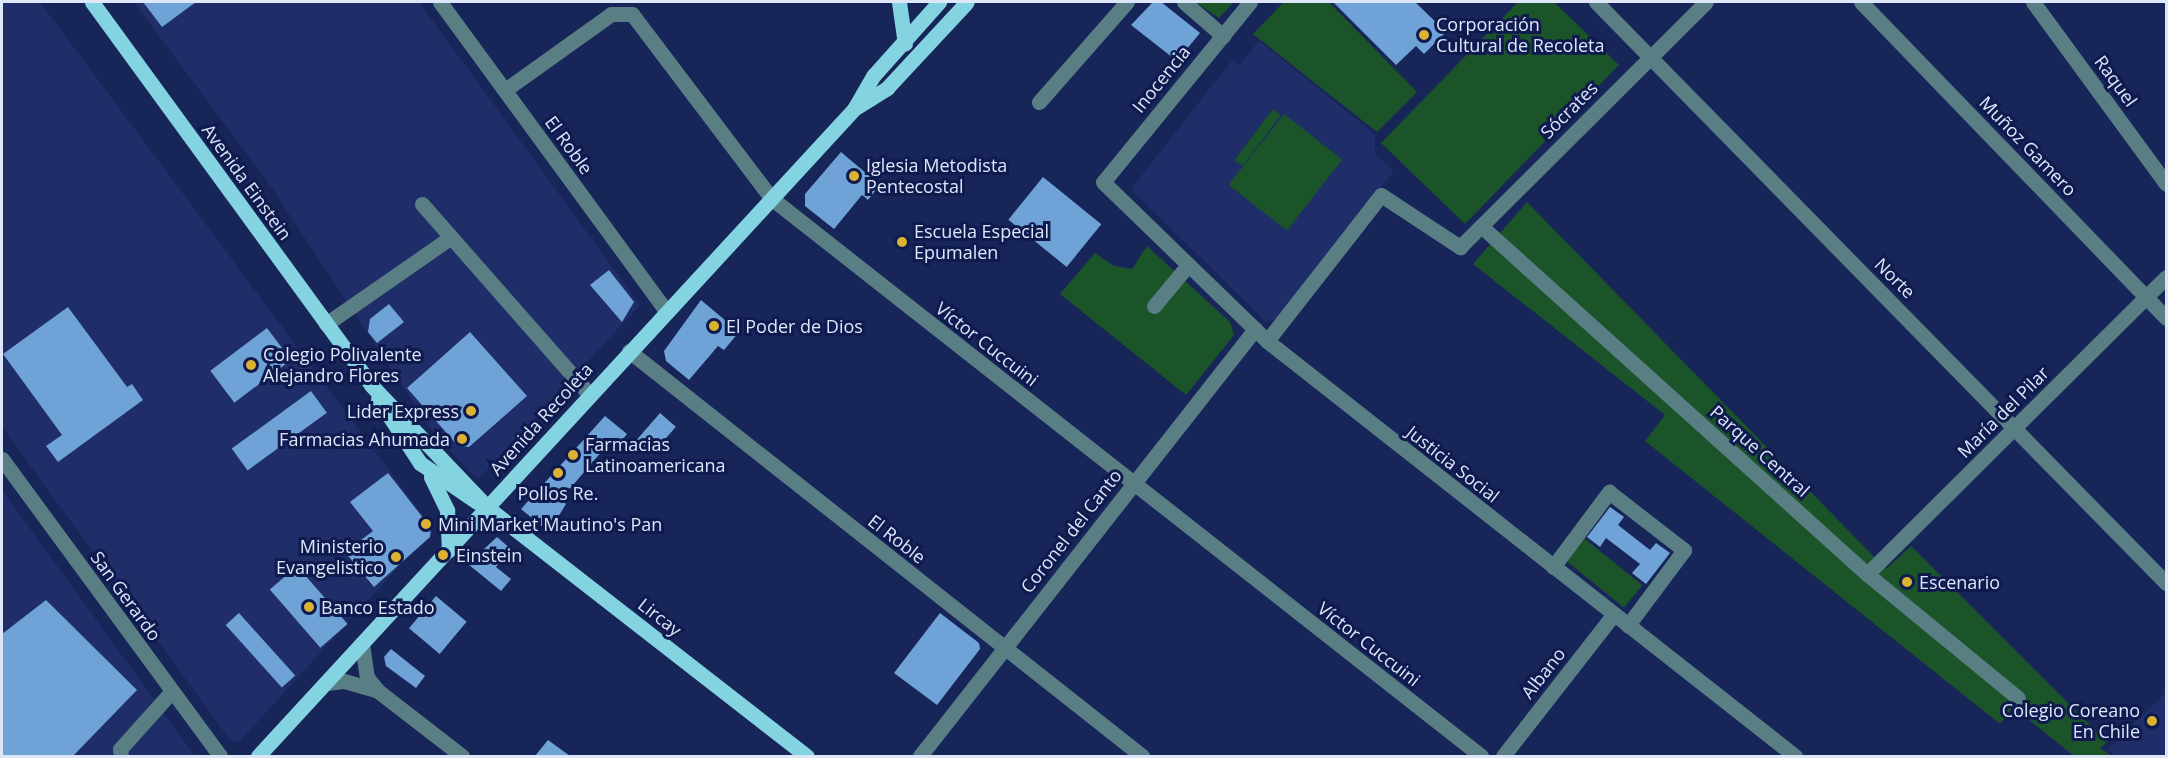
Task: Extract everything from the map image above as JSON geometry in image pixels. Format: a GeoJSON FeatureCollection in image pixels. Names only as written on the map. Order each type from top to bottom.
{"type":"FeatureCollection","features":[{"type":"Feature","properties":{"kind":"main road","name":"Avenida Einstein"},"geometry":{"type":"LineString","coordinates":[[92,2],[371,385],[420,463],[488,508]]}},
{"type":"Feature","properties":{"kind":"main road"},"geometry":{"type":"LineString","coordinates":[[899,2],[907,67]]}},
{"type":"Feature","properties":{"kind":"main road","name":"Avenida Recoleta"},"geometry":{"type":"LineString","coordinates":[[854,109],[873,75],[939,2]]}},
{"type":"Feature","properties":{"kind":"main road","name":"Avenida Recoleta"},"geometry":{"type":"LineString","coordinates":[[258,756],[488,508],[589,394],[854,109],[907,67],[967,2]]}},
{"type":"Feature","properties":{"kind":"main road","name":"Avenida Einstein"},"geometry":{"type":"LineString","coordinates":[[371,385],[488,508]]}},
{"type":"Feature","properties":{"kind":"main road"},"geometry":{"type":"LineString","coordinates":[[420,463],[445,503],[449,550]]}},
{"type":"Feature","properties":{"kind":"main road","name":"Lircay"},"geometry":{"type":"LineString","coordinates":[[488,508],[807,756]]}},
{"type":"Feature","properties":{"kind":"street","name":"El Roble"},"geometry":{"type":"LineString","coordinates":[[440,2],[666,311]]}},
{"type":"Feature","properties":{"kind":"street"},"geometry":{"type":"LineString","coordinates":[[1039,102],[1127,2]]}},
{"type":"Feature","properties":{"kind":"street"},"geometry":{"type":"LineString","coordinates":[[1184,2],[1223,36]]}},
{"type":"Feature","properties":{"kind":"street","name":"Inocencia"},"geometry":{"type":"LineString","coordinates":[[1103,182],[1250,2]]}},
{"type":"Feature","properties":{"kind":"street","name":"Norte"},"geometry":{"type":"LineString","coordinates":[[1596,2],[2166,583]]}},
{"type":"Feature","properties":{"kind":"street","name":"Sócrates"},"geometry":{"type":"LineString","coordinates":[[1267,341],[1381,195],[1460,247],[1706,2]]}},
{"type":"Feature","properties":{"kind":"street","name":"Muñoz Gamero"},"geometry":{"type":"LineString","coordinates":[[1861,2],[2166,318]]}},
{"type":"Feature","properties":{"kind":"street","name":"Raquel"},"geometry":{"type":"LineString","coordinates":[[2033,2],[2166,184]]}},
{"type":"Feature","properties":{"kind":"street","name":"Víctor Cuccuini"},"geometry":{"type":"LineString","coordinates":[[505,90],[611,14],[628,12],[771,198],[1481,756]]}},
{"type":"Feature","properties":{"kind":"street","name":"Justicia Social"},"geometry":{"type":"LineString","coordinates":[[1103,182],[1267,341],[1795,756]]}},
{"type":"Feature","properties":{"kind":"street"},"geometry":{"type":"LineString","coordinates":[[422,204],[589,394]]}},
{"type":"Feature","properties":{"kind":"street","name":"Parque Central"},"geometry":{"type":"LineString","coordinates":[[1481,226],[1867,574],[2018,698]]}},
{"type":"Feature","properties":{"kind":"street"},"geometry":{"type":"LineString","coordinates":[[326,324],[451,237]]}},
{"type":"Feature","properties":{"kind":"street"},"geometry":{"type":"LineString","coordinates":[[1154,306],[1188,265]]}},
{"type":"Feature","properties":{"kind":"street","name":"María del Pilar"},"geometry":{"type":"LineString","coordinates":[[1867,574],[2166,278]]}},
{"type":"Feature","properties":{"kind":"street","name":"Coronel del Canto"},"geometry":{"type":"LineString","coordinates":[[920,756],[1254,329]]}},
{"type":"Feature","properties":{"kind":"street","name":"El Roble"},"geometry":{"type":"LineString","coordinates":[[629,351],[1142,756]]}},
{"type":"Feature","properties":{"kind":"street","name":"San Gerardo"},"geometry":{"type":"LineString","coordinates":[[2,459],[220,756]]}},
{"type":"Feature","properties":{"kind":"street"},"geometry":{"type":"LineString","coordinates":[[1553,567],[1609,492],[1684,550],[1628,625]]}},
{"type":"Feature","properties":{"kind":"street","name":"Albano"},"geometry":{"type":"LineString","coordinates":[[1503,756],[1614,614]]}},
{"type":"Feature","properties":{"kind":"street"},"geometry":{"type":"LineString","coordinates":[[362,643],[367,677],[378,691],[462,756]]}},
{"type":"Feature","properties":{"kind":"street"},"geometry":{"type":"LineString","coordinates":[[326,683],[344,681],[378,691]]}},
{"type":"Feature","properties":{"kind":"street"},"geometry":{"type":"LineString","coordinates":[[121,756],[120,749],[172,691]]}},
{"type":"Feature","properties":{"kind":"shaded area"},"geometry":{"type":"Polygon","coordinates":[[[2,2],[40,2],[433,529],[239,742],[230,740],[2,427],[2,2]]]}},
{"type":"Feature","properties":{"kind":"shaded area"},"geometry":{"type":"Polygon","coordinates":[[[134,2],[419,2],[640,305],[478,480],[432,431],[272,188],[134,2]]]}},
{"type":"Feature","properties":{"kind":"shaded area"},"geometry":{"type":"Polygon","coordinates":[[[1259,41],[1375,134],[1375,154],[1394,171],[1276,320],[1266,322],[1131,189],[1233,59],[1239,65],[1259,41]]]}},
{"type":"Feature","properties":{"kind":"shaded area"},"geometry":{"type":"Polygon","coordinates":[[[2,490],[195,756],[2,756],[2,490]]]}},
{"type":"Feature","properties":{"kind":"shaded area","name":"Colegio Coreano En Chile"},"geometry":{"type":"Polygon","coordinates":[[[2166,692],[2166,756],[2117,756],[2107,750],[2166,692]]]}},
{"type":"Feature","properties":{"kind":"green space"},"geometry":{"type":"Polygon","coordinates":[[[1195,2],[1234,2],[1219,18],[1195,2]]]}},
{"type":"Feature","properties":{"kind":"green space"},"geometry":{"type":"Polygon","coordinates":[[[1284,2],[1329,2],[1417,92],[1377,132],[1253,34],[1284,2]]]}},
{"type":"Feature","properties":{"kind":"green space"},"geometry":{"type":"Polygon","coordinates":[[[1518,2],[1554,2],[1619,65],[1465,224],[1381,143],[1518,2]]]}},
{"type":"Feature","properties":{"kind":"green space"},"geometry":{"type":"Polygon","coordinates":[[[1273,109],[1281,115],[1242,166],[1234,160],[1273,109]]]}},
{"type":"Feature","properties":{"kind":"green space"},"geometry":{"type":"Polygon","coordinates":[[[1284,114],[1342,160],[1287,230],[1229,185],[1284,114]]]}},
{"type":"Feature","properties":{"kind":"green space"},"geometry":{"type":"Polygon","coordinates":[[[1527,202],[1886,569],[1911,546],[2107,742],[2100,748],[2112,756],[2074,756],[2013,707],[2000,724],[1645,441],[1665,415],[1473,264],[1527,202]]]}},
{"type":"Feature","properties":{"kind":"green space"},"geometry":{"type":"Polygon","coordinates":[[[1147,246],[1230,322],[1234,335],[1186,395],[1060,294],[1095,253],[1114,266],[1132,269],[1147,246]]]}},
{"type":"Feature","properties":{"kind":"green space"},"geometry":{"type":"Polygon","coordinates":[[[1584,538],[1642,585],[1624,608],[1566,561],[1584,538]]]}},
{"type":"Feature","properties":{"kind":"building"},"geometry":{"type":"Polygon","coordinates":[[[143,2],[196,2],[162,27],[143,2]]]}},
{"type":"Feature","properties":{"kind":"building"},"geometry":{"type":"Polygon","coordinates":[[[1153,2],[1161,2],[1200,33],[1177,61],[1131,25],[1153,2]]]}},
{"type":"Feature","properties":{"kind":"building","name":"Corporación Cultural de Recoleta"},"geometry":{"type":"Polygon","coordinates":[[[1333,2],[1415,2],[1446,32],[1424,54],[1416,46],[1396,65],[1333,2]]]}},
{"type":"Feature","properties":{"kind":"building"},"geometry":{"type":"Polygon","coordinates":[[[841,152],[880,185],[868,200],[862,195],[834,229],[805,206],[805,194],[841,152]]]}},
{"type":"Feature","properties":{"kind":"building"},"geometry":{"type":"Polygon","coordinates":[[[1043,177],[1101,224],[1067,267],[1008,220],[1043,177]]]}},
{"type":"Feature","properties":{"kind":"building"},"geometry":{"type":"Polygon","coordinates":[[[609,270],[634,302],[622,322],[590,285],[609,270]]]}},
{"type":"Feature","properties":{"kind":"building"},"geometry":{"type":"Polygon","coordinates":[[[701,300],[739,332],[724,350],[718,346],[689,380],[666,361],[664,351],[701,300]]]}},
{"type":"Feature","properties":{"kind":"building"},"geometry":{"type":"Polygon","coordinates":[[[389,304],[404,322],[377,343],[368,332],[370,319],[389,304]]]}},
{"type":"Feature","properties":{"kind":"building"},"geometry":{"type":"Polygon","coordinates":[[[68,307],[127,387],[132,384],[143,400],[58,462],[46,446],[62,435],[3,354],[68,307]]]}},
{"type":"Feature","properties":{"kind":"building","name":"Colegio Polivalente Alejandro Flores"},"geometry":{"type":"Polygon","coordinates":[[[267,328],[291,360],[234,403],[210,371],[267,328]]]}},
{"type":"Feature","properties":{"kind":"building"},"geometry":{"type":"Polygon","coordinates":[[[470,332],[527,396],[469,447],[458,446],[407,388],[470,332]]]}},
{"type":"Feature","properties":{"kind":"building"},"geometry":{"type":"Polygon","coordinates":[[[311,391],[327,413],[248,470],[232,449],[311,391]]]}},
{"type":"Feature","properties":{"kind":"building"},"geometry":{"type":"Polygon","coordinates":[[[660,413],[676,427],[652,455],[636,441],[660,413]]]}},
{"type":"Feature","properties":{"kind":"building"},"geometry":{"type":"Polygon","coordinates":[[[605,416],[627,434],[616,448],[609,443],[561,499],[566,504],[549,532],[521,509],[605,416]]]}},
{"type":"Feature","properties":{"kind":"building"},"geometry":{"type":"Polygon","coordinates":[[[388,473],[431,528],[430,537],[374,587],[345,552],[373,531],[350,502],[388,473]]]}},
{"type":"Feature","properties":{"kind":"building"},"geometry":{"type":"Polygon","coordinates":[[[1610,507],[1624,517],[1618,525],[1650,550],[1656,543],[1670,553],[1646,584],[1632,573],[1640,564],[1606,538],[1600,547],[1587,537],[1610,507]]]}},
{"type":"Feature","properties":{"kind":"building"},"geometry":{"type":"Polygon","coordinates":[[[497,537],[511,549],[496,567],[511,579],[501,591],[468,564],[497,537]]]}},
{"type":"Feature","properties":{"kind":"building","name":"Banco Estado"},"geometry":{"type":"Polygon","coordinates":[[[297,566],[348,624],[320,648],[270,590],[297,566]]]}},
{"type":"Feature","properties":{"kind":"building"},"geometry":{"type":"Polygon","coordinates":[[[436,596],[467,622],[440,654],[409,628],[436,596]]]}},
{"type":"Feature","properties":{"kind":"building"},"geometry":{"type":"Polygon","coordinates":[[[46,600],[137,690],[73,756],[2,756],[2,634],[46,600]]]}},
{"type":"Feature","properties":{"kind":"building"},"geometry":{"type":"Polygon","coordinates":[[[239,613],[295,675],[282,687],[226,625],[239,613]]]}},
{"type":"Feature","properties":{"kind":"building"},"geometry":{"type":"Polygon","coordinates":[[[940,613],[979,643],[980,649],[937,705],[894,673],[940,613]]]}},
{"type":"Feature","properties":{"kind":"building"},"geometry":{"type":"Polygon","coordinates":[[[391,649],[425,676],[416,688],[386,666],[384,657],[391,649]]]}},
{"type":"Feature","properties":{"kind":"building"},"geometry":{"type":"Polygon","coordinates":[[[548,740],[570,756],[535,756],[548,740]]]}},
{"type":"Feature","properties":{"kind":"place","name":"Corporación Cultural de Recoleta"},"geometry":{"type":"Point","coordinates":[1424,35]}},
{"type":"Feature","properties":{"kind":"place","name":"Iglesia Metodista Pentecostal"},"geometry":{"type":"Point","coordinates":[854,176]}},
{"type":"Feature","properties":{"kind":"place","name":"Escuela Especial Epumalen"},"geometry":{"type":"Point","coordinates":[902,242]}},
{"type":"Feature","properties":{"kind":"place","name":"El Poder de Dios"},"geometry":{"type":"Point","coordinates":[714,326]}},
{"type":"Feature","properties":{"kind":"place","name":"Colegio Polivalente Alejandro Flores"},"geometry":{"type":"Point","coordinates":[251,365]}},
{"type":"Feature","properties":{"kind":"place","name":"Lider Express"},"geometry":{"type":"Point","coordinates":[471,411]}},
{"type":"Feature","properties":{"kind":"place","name":"Farmacias Ahumada"},"geometry":{"type":"Point","coordinates":[462,439]}},
{"type":"Feature","properties":{"kind":"place","name":"Farmacias Latinoamericana"},"geometry":{"type":"Point","coordinates":[573,455]}},
{"type":"Feature","properties":{"kind":"place","name":"Pollos Re."},"geometry":{"type":"Point","coordinates":[558,473]}},
{"type":"Feature","properties":{"kind":"place","name":"Mini Market Mautino's Pan"},"geometry":{"type":"Point","coordinates":[426,524]}},
{"type":"Feature","properties":{"kind":"place","name":"Einstein"},"geometry":{"type":"Point","coordinates":[443,555]}},
{"type":"Feature","properties":{"kind":"place","name":"Ministerio Evangelistico"},"geometry":{"type":"Point","coordinates":[396,557]}},
{"type":"Feature","properties":{"kind":"place","name":"Escenario"},"geometry":{"type":"Point","coordinates":[1907,582]}},
{"type":"Feature","properties":{"kind":"place","name":"Banco Estado"},"geometry":{"type":"Point","coordinates":[309,607]}},
{"type":"Feature","properties":{"kind":"place","name":"Colegio Coreano En Chile"},"geometry":{"type":"Point","coordinates":[2152,721]}}]}
